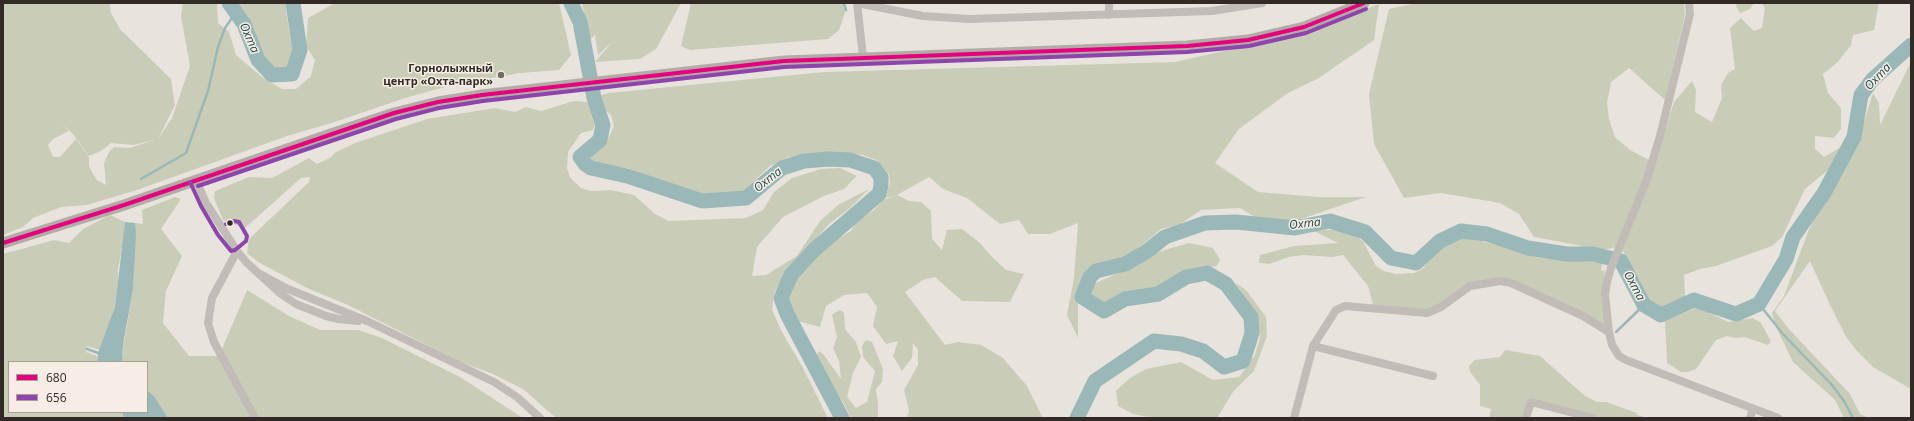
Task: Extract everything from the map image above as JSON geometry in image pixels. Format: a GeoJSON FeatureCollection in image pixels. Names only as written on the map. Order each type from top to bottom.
{"type":"FeatureCollection","features":[{"type":"Feature","properties":{"kind":"street"},"geometry":{"type":"LineString","coordinates":[[863,57],[857,3],[923,16],[969,20],[1212,11],[1262,3]]}},
{"type":"Feature","properties":{"kind":"street"},"geometry":{"type":"LineString","coordinates":[[1109,3],[1109,15]]}},
{"type":"Feature","properties":{"kind":"street"},"geometry":{"type":"LineString","coordinates":[[3,243],[124,206],[394,113],[438,102],[482,95],[784,61],[1187,46],[1248,40],[1304,27],[1364,3]]}},
{"type":"Feature","properties":{"kind":"street"},"geometry":{"type":"LineString","coordinates":[[1689,3],[1690,14],[1660,136],[1647,179],[1610,268],[1605,294],[1608,332],[1615,351],[1619,356],[1626,360],[1778,418]]}},
{"type":"Feature","properties":{"kind":"street"},"geometry":{"type":"LineString","coordinates":[[196,180],[206,203],[236,251],[281,294],[296,304],[338,319],[367,321],[494,382],[517,396],[540,418]]}},
{"type":"Feature","properties":{"kind":"street"},"geometry":{"type":"LineString","coordinates":[[236,251],[212,298],[208,323],[214,342],[255,418]]}},
{"type":"Feature","properties":{"kind":"street"},"geometry":{"type":"LineString","coordinates":[[1294,418],[1313,346],[1336,310],[1345,306],[1427,313],[1441,307],[1470,286],[1492,282],[1512,283],[1583,316],[1608,332]]}},
{"type":"Feature","properties":{"kind":"street"},"geometry":{"type":"LineString","coordinates":[[1313,346],[1433,376]]}},
{"type":"Feature","properties":{"kind":"street"},"geometry":{"type":"LineString","coordinates":[[1526,418],[1531,402],[1592,418]]}},
{"type":"Feature","properties":{"kind":"street"},"geometry":{"type":"LineString","coordinates":[[1750,418],[1753,408]]}},
{"type":"Feature","properties":{"kind":"green space"},"geometry":{"type":"Polygon","coordinates":[[[3,3],[110,3],[111,13],[120,29],[171,79],[175,105],[158,139],[172,118],[190,66],[181,16],[183,3],[217,3],[218,23],[229,32],[236,55],[262,77],[282,89],[296,89],[311,76],[315,60],[306,46],[308,18],[335,3],[559,3],[571,55],[559,70],[520,73],[452,85],[405,98],[335,122],[287,136],[137,190],[87,205],[61,207],[33,218],[23,227],[3,235],[3,3]],[[62,124],[69,131],[53,139],[48,145],[53,157],[60,157],[76,139],[89,157],[89,166],[97,180],[106,185],[104,163],[109,152],[114,147],[130,148],[154,140],[133,145],[111,143],[101,151],[89,156],[73,134],[62,124]]]}},
{"type":"Feature","properties":{"kind":"green space"},"geometry":{"type":"Polygon","coordinates":[[[234,3],[288,3],[286,12],[293,51],[287,70],[275,70],[264,57],[249,21],[234,3]]]}},
{"type":"Feature","properties":{"kind":"green space"},"geometry":{"type":"Polygon","coordinates":[[[582,3],[681,3],[656,49],[640,59],[595,62],[612,42],[598,55],[595,35],[590,40],[582,3]]]}},
{"type":"Feature","properties":{"kind":"green space"},"geometry":{"type":"Polygon","coordinates":[[[691,3],[844,3],[846,10],[839,30],[828,39],[690,50],[681,46],[691,3]]]}},
{"type":"Feature","properties":{"kind":"green space"},"geometry":{"type":"Polygon","coordinates":[[[1417,3],[1684,3],[1685,15],[1665,100],[1629,68],[1611,82],[1607,103],[1609,119],[1615,137],[1630,150],[1655,163],[1674,102],[1692,81],[1696,90],[1695,112],[1712,122],[1722,98],[1721,85],[1728,73],[1735,69],[1730,28],[1741,18],[1754,31],[1762,28],[1765,8],[1761,3],[1879,3],[1874,30],[1853,35],[1851,45],[1838,62],[1823,74],[1828,93],[1841,108],[1841,129],[1834,138],[1815,136],[1815,149],[1824,157],[1843,146],[1828,170],[1805,189],[1782,237],[1772,246],[1716,266],[1700,269],[1684,275],[1685,296],[1663,309],[1650,300],[1620,246],[1604,250],[1534,237],[1519,214],[1500,203],[1441,193],[1404,198],[1374,144],[1369,94],[1389,9],[1417,3]]]}},
{"type":"Feature","properties":{"kind":"green space"},"geometry":{"type":"Polygon","coordinates":[[[1737,3],[1754,3],[1750,9],[1740,13],[1736,6],[1737,3]]]}},
{"type":"Feature","properties":{"kind":"green space"},"geometry":{"type":"Polygon","coordinates":[[[1379,4],[1374,40],[1319,78],[1288,93],[1239,129],[1215,163],[1258,192],[1319,197],[1366,197],[1298,220],[1265,223],[1240,208],[1201,210],[1179,225],[1161,229],[1123,261],[1094,268],[1078,297],[1078,338],[1067,315],[1074,278],[1078,223],[1050,234],[1028,234],[1019,220],[1000,224],[967,198],[943,189],[929,177],[897,195],[909,201],[921,202],[931,211],[932,239],[942,250],[947,230],[962,229],[980,243],[1006,270],[1024,274],[1010,302],[962,301],[935,277],[923,280],[905,292],[945,345],[958,342],[981,345],[1003,358],[1027,386],[1043,418],[907,418],[909,410],[904,390],[918,365],[918,350],[913,343],[912,358],[902,371],[893,356],[898,341],[886,344],[873,326],[877,307],[867,293],[844,295],[826,306],[820,327],[798,321],[789,308],[789,290],[799,272],[834,241],[851,231],[856,221],[874,210],[883,200],[896,196],[886,198],[890,183],[889,174],[876,160],[863,155],[829,152],[789,157],[770,166],[741,193],[700,194],[674,187],[628,168],[608,166],[591,162],[590,155],[608,139],[614,126],[611,115],[603,108],[599,96],[608,93],[824,72],[1175,62],[1308,32],[1379,4]]]}},
{"type":"Feature","properties":{"kind":"green space"},"geometry":{"type":"Polygon","coordinates":[[[1911,62],[1911,389],[1873,367],[1856,350],[1846,337],[1810,261],[1775,311],[1788,328],[1850,394],[1860,414],[1869,418],[1844,418],[1835,400],[1793,362],[1775,325],[1772,313],[1784,296],[1809,229],[1858,141],[1873,93],[1879,103],[1880,125],[1911,62]]]}},
{"type":"Feature","properties":{"kind":"green space"},"geometry":{"type":"Polygon","coordinates":[[[574,101],[587,102],[594,107],[597,118],[593,130],[581,133],[568,152],[567,168],[570,177],[581,188],[591,191],[611,190],[634,195],[655,214],[669,221],[746,218],[763,210],[774,192],[792,178],[821,169],[840,168],[857,176],[844,189],[824,196],[783,217],[757,247],[752,276],[766,275],[797,256],[820,221],[838,205],[869,189],[850,208],[829,224],[784,276],[774,293],[772,310],[782,332],[802,366],[828,418],[556,418],[523,389],[493,374],[458,361],[348,305],[309,289],[258,262],[247,253],[249,239],[309,182],[310,177],[301,178],[245,228],[223,220],[214,198],[215,191],[249,177],[272,178],[309,158],[317,164],[330,158],[336,152],[355,143],[427,119],[495,108],[515,112],[526,107],[541,111],[574,101]]]}},
{"type":"Feature","properties":{"kind":"green space"},"geometry":{"type":"Polygon","coordinates":[[[175,197],[181,199],[161,229],[182,256],[166,291],[163,323],[189,356],[219,356],[247,290],[289,316],[320,330],[358,330],[382,338],[460,377],[523,418],[168,418],[154,396],[148,391],[148,361],[123,361],[122,354],[133,289],[135,223],[143,224],[142,210],[175,197]]]}},
{"type":"Feature","properties":{"kind":"green space"},"geometry":{"type":"Polygon","coordinates":[[[110,215],[125,222],[124,237],[118,269],[115,307],[100,350],[87,346],[86,352],[97,356],[97,361],[8,361],[8,413],[122,413],[124,418],[3,418],[3,254],[54,240],[69,243],[83,229],[110,215]]]}},
{"type":"Feature","properties":{"kind":"green space"},"geometry":{"type":"Polygon","coordinates":[[[1337,230],[1352,234],[1363,241],[1376,266],[1384,271],[1396,274],[1414,273],[1422,269],[1437,252],[1451,242],[1464,237],[1502,246],[1539,258],[1603,262],[1601,270],[1605,271],[1604,276],[1607,277],[1609,332],[1511,283],[1470,286],[1427,313],[1374,308],[1368,286],[1343,255],[1332,257],[1303,255],[1289,257],[1269,264],[1259,263],[1260,255],[1294,246],[1338,243],[1314,231],[1337,230]]]}},
{"type":"Feature","properties":{"kind":"green space"},"geometry":{"type":"Polygon","coordinates":[[[1189,243],[1213,248],[1220,260],[1217,266],[1194,270],[1155,288],[1119,295],[1103,303],[1094,302],[1087,298],[1089,289],[1093,284],[1121,272],[1158,252],[1189,243]]]}},
{"type":"Feature","properties":{"kind":"green space"},"geometry":{"type":"Polygon","coordinates":[[[1236,283],[1247,291],[1266,317],[1267,336],[1254,371],[1233,392],[1217,418],[1154,418],[1133,414],[1118,406],[1116,391],[1130,378],[1146,369],[1181,362],[1213,380],[1239,377],[1255,355],[1260,338],[1259,328],[1254,313],[1236,283]]]}},
{"type":"Feature","properties":{"kind":"green space"},"geometry":{"type":"Polygon","coordinates":[[[1696,308],[1704,310],[1728,322],[1753,318],[1761,323],[1771,341],[1768,345],[1745,337],[1735,338],[1727,336],[1716,340],[1696,369],[1688,372],[1681,372],[1667,363],[1665,321],[1696,308]]]}},
{"type":"Feature","properties":{"kind":"green space"},"geometry":{"type":"Polygon","coordinates":[[[839,310],[844,312],[845,329],[856,342],[861,357],[853,373],[847,397],[856,408],[867,402],[875,371],[863,357],[862,346],[866,340],[872,342],[883,369],[882,382],[876,389],[878,418],[851,418],[843,402],[823,376],[815,358],[819,351],[823,354],[841,379],[839,361],[833,348],[837,337],[832,315],[839,310]]]}},
{"type":"Feature","properties":{"kind":"green space"},"geometry":{"type":"Polygon","coordinates":[[[1505,350],[1540,356],[1585,396],[1597,402],[1606,402],[1642,416],[1641,418],[1593,418],[1531,402],[1522,418],[1489,418],[1491,409],[1480,406],[1480,385],[1470,372],[1469,366],[1475,360],[1500,357],[1505,350]]]}},
{"type":"Feature","properties":{"kind":"water"},"geometry":{"type":"Polygon","coordinates":[[[125,222],[135,223],[136,235],[133,289],[124,339],[122,354],[123,361],[97,361],[98,353],[115,307],[125,222]]]}},
{"type":"Feature","properties":{"kind":"water"},"geometry":{"type":"Polygon","coordinates":[[[148,391],[154,396],[168,418],[124,418],[122,413],[148,413],[148,391]]]}},
{"type":"Feature","properties":{"kind":"waterway","name":"Охта"},"geometry":{"type":"LineString","coordinates":[[229,3],[244,24],[258,60],[272,75],[292,74],[300,50],[293,3]]}},
{"type":"Feature","properties":{"kind":"waterway","name":"Охта"},"geometry":{"type":"LineString","coordinates":[[571,3],[580,22],[594,98],[603,125],[600,140],[580,157],[585,164],[591,168],[627,176],[702,201],[746,198],[782,168],[804,161],[829,159],[850,160],[874,168],[881,177],[879,194],[814,250],[791,275],[781,298],[787,314],[842,418]]}},
{"type":"Feature","properties":{"kind":"waterway"},"geometry":{"type":"LineString","coordinates":[[844,3],[846,10]]}},
{"type":"Feature","properties":{"kind":"waterway"},"geometry":{"type":"LineString","coordinates":[[141,179],[186,153],[208,91],[218,47],[225,28],[236,12]]}},
{"type":"Feature","properties":{"kind":"waterway","name":"Охта"},"geometry":{"type":"LineString","coordinates":[[1077,418],[1095,381],[1154,341],[1181,344],[1203,351],[1224,367],[1243,361],[1252,333],[1251,317],[1226,284],[1207,273],[1186,277],[1158,294],[1125,299],[1104,311],[1082,297],[1090,277],[1096,271],[1125,264],[1146,252],[1165,237],[1205,223],[1236,222],[1295,228],[1330,221],[1365,232],[1391,258],[1416,263],[1440,241],[1461,231],[1487,234],[1528,248],[1566,254],[1593,254],[1621,261],[1644,305],[1661,315],[1694,300],[1736,314],[1759,304],[1786,259],[1793,237],[1824,193],[1854,137],[1861,95],[1873,79],[1911,45]]}},
{"type":"Feature","properties":{"kind":"waterway"},"geometry":{"type":"LineString","coordinates":[[1759,304],[1783,334],[1832,385],[1844,401],[1853,418]]}},
{"type":"Feature","properties":{"kind":"waterway"},"geometry":{"type":"LineString","coordinates":[[1616,332],[1644,305]]}},
{"type":"Feature","properties":{"kind":"waterway"},"geometry":{"type":"LineString","coordinates":[[87,349],[98,353]]}},
{"type":"Feature","properties":{"kind":"transit line","name":"680"},"geometry":{"type":"LineString","coordinates":[[3,243],[124,205],[394,113],[438,102],[482,95],[784,61],[1187,46],[1248,40],[1304,27],[1364,3]]}},
{"type":"Feature","properties":{"kind":"transit line","name":"656"},"geometry":{"type":"LineString","coordinates":[[198,186],[396,119],[439,108],[483,101],[784,67],[1187,52],[1249,46],[1306,33],[1366,9]]}},
{"type":"Feature","properties":{"kind":"transit line","name":"656"},"geometry":{"type":"LineString","coordinates":[[190,182],[201,206],[218,235]]}},
{"type":"Feature","properties":{"kind":"transit line","name":"656"},"geometry":{"type":"LineString","coordinates":[[218,235],[231,251],[235,250],[246,241],[247,236],[239,222],[234,221],[226,224]]}},
{"type":"Feature","properties":{"kind":"place","name":"Горнолыжный центр «Охта-парк»"},"geometry":{"type":"Point","coordinates":[501,75]}}]}
